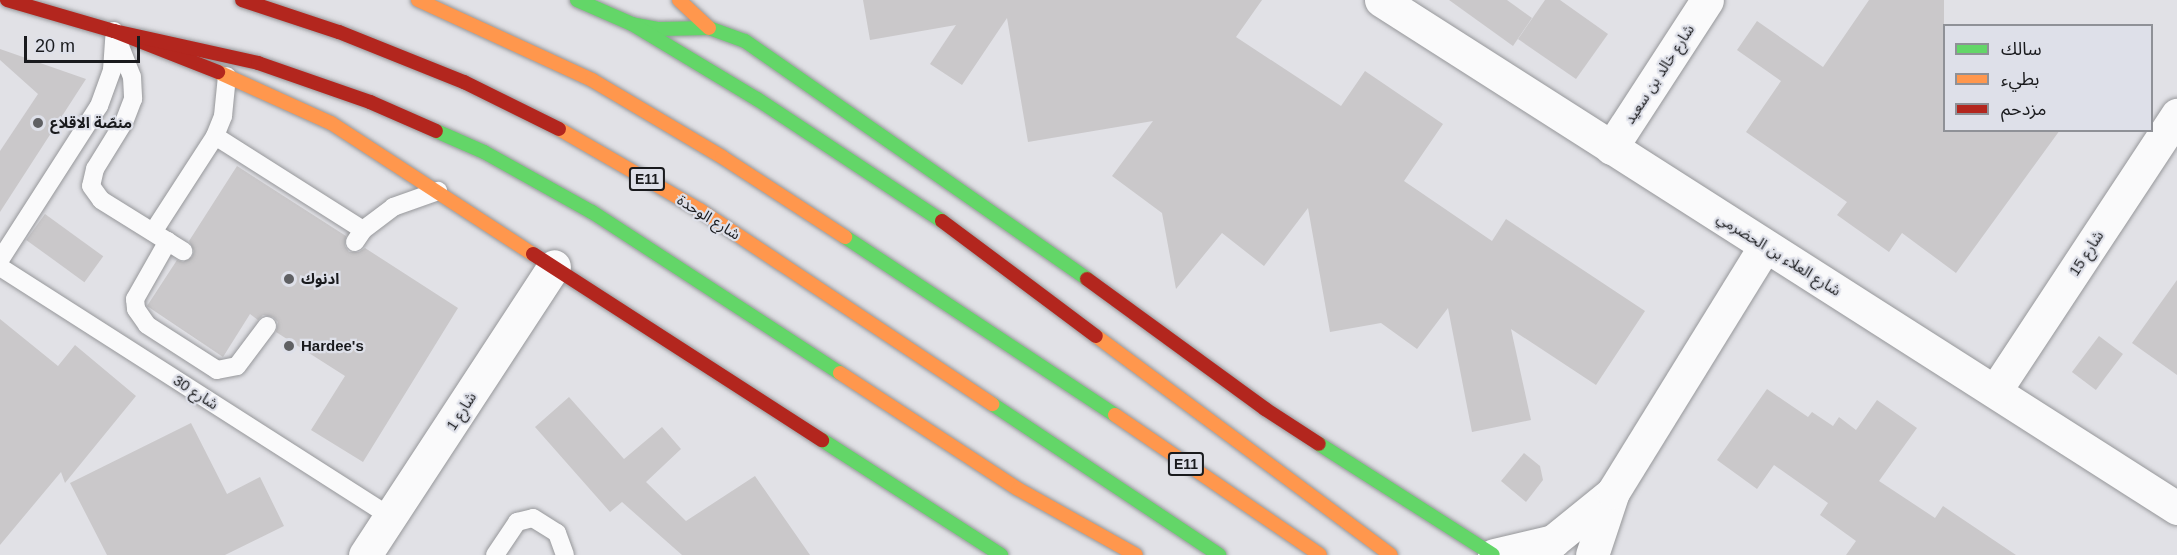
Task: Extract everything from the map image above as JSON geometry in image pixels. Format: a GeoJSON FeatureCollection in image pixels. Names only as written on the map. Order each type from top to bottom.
{"type":"FeatureCollection","features":[{"type":"Feature","properties":{"kind":"main road"},"geometry":{"type":"LineString","coordinates":[[7,0],[114,31],[258,63],[370,102],[484,152],[592,212],[1010,483],[1136,555]]}},
{"type":"Feature","properties":{"kind":"main road","name":"شارع الوحدة"},"geometry":{"type":"LineString","coordinates":[[242,0],[339,32],[464,82],[584,142],[700,210],[1219,555]]}},
{"type":"Feature","properties":{"kind":"main road","name":"E11"},"geometry":{"type":"LineString","coordinates":[[418,0],[456,15],[612,92],[722,157],[1052,372],[1320,555]]}},
{"type":"Feature","properties":{"kind":"main road"},"geometry":{"type":"LineString","coordinates":[[577,0],[632,24],[757,99],[931,213],[1391,555]]}},
{"type":"Feature","properties":{"kind":"main road"},"geometry":{"type":"LineString","coordinates":[[679,0],[710,28]]}},
{"type":"Feature","properties":{"kind":"main road"},"geometry":{"type":"LineString","coordinates":[[632,24],[658,29],[710,28],[745,41],[998,214],[1258,404],[1494,555]]}},
{"type":"Feature","properties":{"kind":"main road"},"geometry":{"type":"LineString","coordinates":[[114,31],[227,76],[332,123],[1001,555]]}},
{"type":"Feature","properties":{"kind":"street","name":"شارع العلاء بن الحضرمي"},"geometry":{"type":"LineString","coordinates":[[1381,0],[2177,508]]}},
{"type":"Feature","properties":{"kind":"street","name":"شارع خالد بن سعيد"},"geometry":{"type":"LineString","coordinates":[[1611,148],[1707,0]]}},
{"type":"Feature","properties":{"kind":"street","name":"شارع 15"},"geometry":{"type":"LineString","coordinates":[[1995,391],[2177,115]]}},
{"type":"Feature","properties":{"kind":"street"},"geometry":{"type":"LineString","coordinates":[[1592,555],[1613,492],[1765,246]]}},
{"type":"Feature","properties":{"kind":"street","name":"شارع 1"},"geometry":{"type":"LineString","coordinates":[[365,555],[392,518],[554,266]]}},
{"type":"Feature","properties":{"kind":"street"},"geometry":{"type":"LineString","coordinates":[[1494,555],[1553,541],[1613,492]]}},
{"type":"Feature","properties":{"kind":"lane"},"geometry":{"type":"LineString","coordinates":[[114,31],[132,77],[133,99],[124,122],[94,169],[92,186],[101,200],[168,241]]}},
{"type":"Feature","properties":{"kind":"lane"},"geometry":{"type":"LineString","coordinates":[[0,260],[99,106],[112,70],[114,31]]}},
{"type":"Feature","properties":{"kind":"lane"},"geometry":{"type":"LineString","coordinates":[[227,76],[223,116],[168,241],[135,299],[136,309],[147,325],[217,370],[237,366],[267,326]]}},
{"type":"Feature","properties":{"kind":"lane"},"geometry":{"type":"LineString","coordinates":[[214,136],[359,236],[393,207],[438,191]]}},
{"type":"Feature","properties":{"kind":"lane","name":"شارع 30"},"geometry":{"type":"LineString","coordinates":[[0,267],[392,518]]}},
{"type":"Feature","properties":{"kind":"lane"},"geometry":{"type":"LineString","coordinates":[[495,555],[517,522],[533,518],[557,533],[565,555]]}},
{"type":"Feature","properties":{"kind":"building"},"geometry":{"type":"Polygon","coordinates":[[[863,0],[1262,0],[1236,37],[1341,106],[1365,71],[1443,124],[1404,181],[1492,241],[1506,219],[1645,311],[1596,385],[1511,329],[1531,420],[1472,432],[1448,308],[1417,349],[1381,323],[1330,332],[1308,208],[1264,266],[1222,233],[1176,289],[1162,213],[1112,176],[1153,121],[1028,142],[1007,18],[962,85],[930,64],[956,25],[870,40],[863,0]]]}},
{"type":"Feature","properties":{"kind":"building"},"geometry":{"type":"Polygon","coordinates":[[[1449,0],[1507,0],[1532,18],[1513,46],[1449,0]]]}},
{"type":"Feature","properties":{"kind":"building"},"geometry":{"type":"Polygon","coordinates":[[[1545,0],[1560,0],[1608,34],[1576,79],[1518,39],[1545,0]]]}},
{"type":"Feature","properties":{"kind":"building"},"geometry":{"type":"Polygon","coordinates":[[[1869,0],[1944,0],[1943,132],[2059,132],[1956,273],[1902,233],[1889,252],[1837,215],[1847,202],[1746,132],[1781,81],[1737,50],[1757,21],[1823,67],[1869,0]]]}},
{"type":"Feature","properties":{"kind":"building","name":"منصّة الاقلاع"},"geometry":{"type":"Polygon","coordinates":[[[0,49],[86,79],[0,212],[0,151],[38,94],[0,60],[0,49]]]}},
{"type":"Feature","properties":{"kind":"building","name":"ادنوك"},"geometry":{"type":"Polygon","coordinates":[[[237,166],[346,236],[345,246],[349,252],[359,252],[365,248],[458,308],[363,462],[311,430],[345,376],[276,332],[278,322],[273,317],[263,315],[258,320],[250,314],[223,357],[147,306],[177,260],[183,262],[192,257],[194,251],[189,241],[237,166]]]}},
{"type":"Feature","properties":{"kind":"building"},"geometry":{"type":"Polygon","coordinates":[[[45,214],[103,256],[84,282],[26,240],[45,214]]]}},
{"type":"Feature","properties":{"kind":"building"},"geometry":{"type":"Polygon","coordinates":[[[2177,280],[2177,375],[2132,343],[2177,280]]]}},
{"type":"Feature","properties":{"kind":"building"},"geometry":{"type":"Polygon","coordinates":[[[0,319],[58,366],[75,345],[136,396],[65,483],[61,472],[0,545],[0,319]]]}},
{"type":"Feature","properties":{"kind":"building"},"geometry":{"type":"Polygon","coordinates":[[[2099,336],[2123,354],[2096,390],[2072,372],[2099,336]]]}},
{"type":"Feature","properties":{"kind":"building"},"geometry":{"type":"Polygon","coordinates":[[[1767,389],[1808,417],[1812,412],[1833,426],[1839,417],[1856,430],[1877,400],[1917,428],[1879,481],[1935,518],[1943,506],[2016,555],[1846,555],[1856,541],[1820,515],[1828,503],[1774,465],[1757,489],[1717,460],[1767,389]]]}},
{"type":"Feature","properties":{"kind":"building"},"geometry":{"type":"Polygon","coordinates":[[[569,397],[624,459],[662,427],[681,449],[646,482],[686,521],[755,476],[810,555],[682,555],[622,502],[610,512],[535,427],[569,397]]]}},
{"type":"Feature","properties":{"kind":"building"},"geometry":{"type":"Polygon","coordinates":[[[191,423],[227,494],[260,477],[284,526],[225,555],[107,555],[70,483],[191,423]]]}},
{"type":"Feature","properties":{"kind":"building"},"geometry":{"type":"Polygon","coordinates":[[[1524,453],[1540,466],[1543,480],[1526,502],[1501,481],[1524,453]]]}},
{"type":"Feature","properties":{"kind":"traffic: fast"},"geometry":{"type":"LineString","coordinates":[[577,0],[632,24],[658,29],[709,28],[745,41],[1087,279]]}},
{"type":"Feature","properties":{"kind":"traffic: fast"},"geometry":{"type":"LineString","coordinates":[[632,24],[757,99],[942,221]]}},
{"type":"Feature","properties":{"kind":"traffic: fast"},"geometry":{"type":"LineString","coordinates":[[436,131],[484,152],[592,212],[840,373]]}},
{"type":"Feature","properties":{"kind":"traffic: fast"},"geometry":{"type":"LineString","coordinates":[[845,237],[1115,415]]}},
{"type":"Feature","properties":{"kind":"traffic: fast"},"geometry":{"type":"LineString","coordinates":[[992,404],[1219,555]]}},
{"type":"Feature","properties":{"kind":"traffic: fast"},"geometry":{"type":"LineString","coordinates":[[822,440],[1001,555]]}},
{"type":"Feature","properties":{"kind":"traffic: fast"},"geometry":{"type":"LineString","coordinates":[[1319,444],[1493,555]]}},
{"type":"Feature","properties":{"kind":"traffic: slow"},"geometry":{"type":"LineString","coordinates":[[418,0],[592,80],[722,157],[845,237]]}},
{"type":"Feature","properties":{"kind":"traffic: slow"},"geometry":{"type":"LineString","coordinates":[[679,0],[709,28]]}},
{"type":"Feature","properties":{"kind":"traffic: slow"},"geometry":{"type":"LineString","coordinates":[[218,72],[331,123],[533,254]]}},
{"type":"Feature","properties":{"kind":"traffic: slow"},"geometry":{"type":"LineString","coordinates":[[559,129],[700,210],[992,404]]}},
{"type":"Feature","properties":{"kind":"traffic: slow"},"geometry":{"type":"LineString","coordinates":[[1096,336],[1391,555]]}},
{"type":"Feature","properties":{"kind":"traffic: slow"},"geometry":{"type":"LineString","coordinates":[[840,373],[1018,489],[1136,555]]}},
{"type":"Feature","properties":{"kind":"traffic: slow"},"geometry":{"type":"LineString","coordinates":[[1115,415],[1320,555]]}},
{"type":"Feature","properties":{"kind":"traffic: jam"},"geometry":{"type":"LineString","coordinates":[[7,0],[114,31],[218,72]]}},
{"type":"Feature","properties":{"kind":"traffic: jam"},"geometry":{"type":"LineString","coordinates":[[242,0],[339,32],[464,82],[559,129]]}},
{"type":"Feature","properties":{"kind":"traffic: jam"},"geometry":{"type":"LineString","coordinates":[[114,31],[258,63],[370,102],[436,131]]}},
{"type":"Feature","properties":{"kind":"traffic: jam"},"geometry":{"type":"LineString","coordinates":[[942,221],[1096,336]]}},
{"type":"Feature","properties":{"kind":"traffic: jam"},"geometry":{"type":"LineString","coordinates":[[533,254],[822,440]]}},
{"type":"Feature","properties":{"kind":"traffic: jam"},"geometry":{"type":"LineString","coordinates":[[1087,279],[1265,409],[1319,444]]}},
{"type":"Feature","properties":{"kind":"place","name":"منصّة الاقلاع"},"geometry":{"type":"Point","coordinates":[38,123]}},
{"type":"Feature","properties":{"kind":"place","name":"ادنوك"},"geometry":{"type":"Point","coordinates":[289,279]}},
{"type":"Feature","properties":{"kind":"place","name":"Hardee's"},"geometry":{"type":"Point","coordinates":[289,346]}}]}
